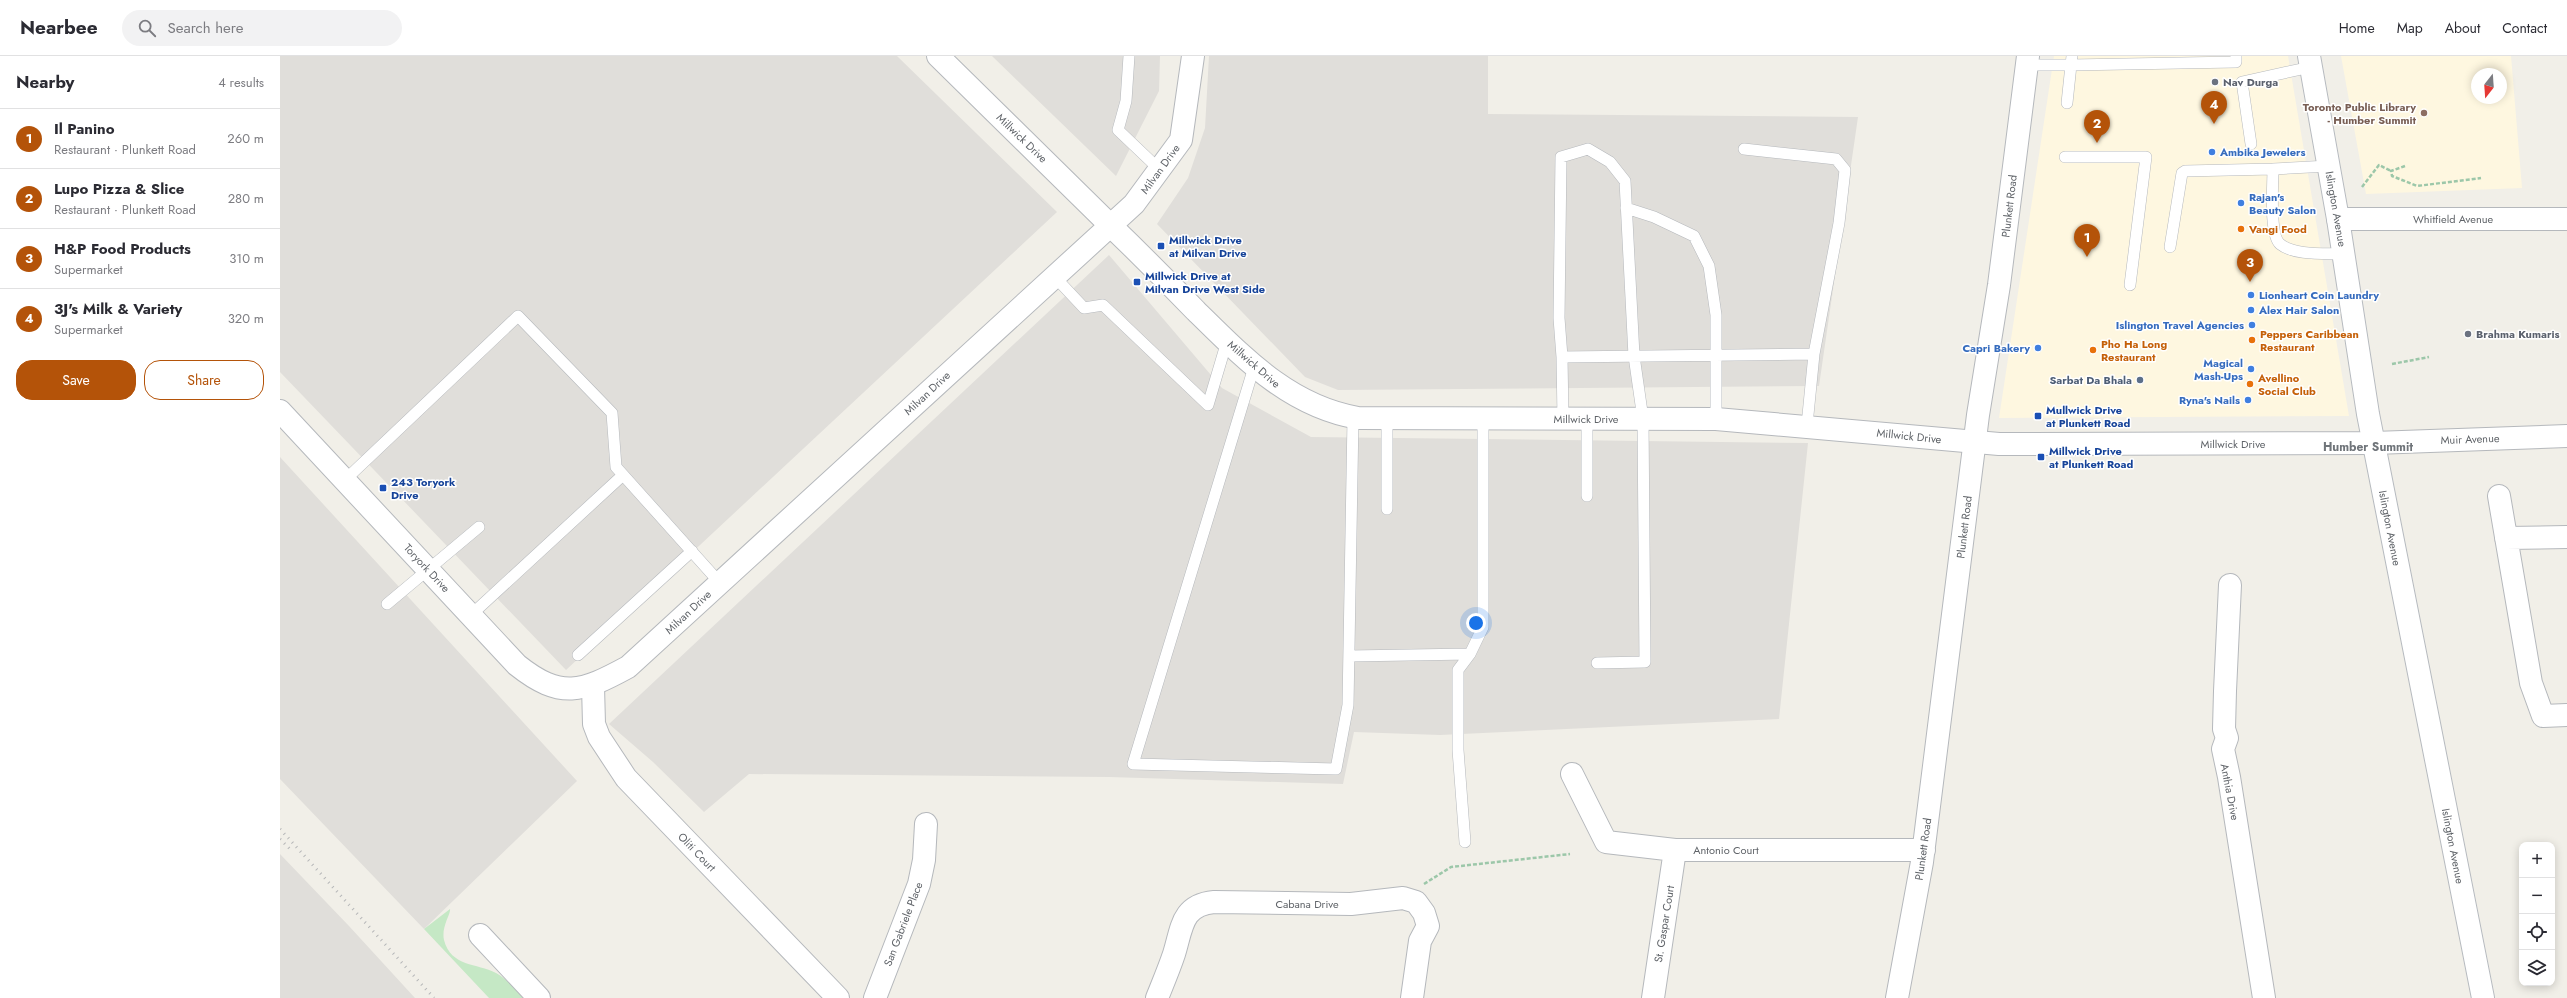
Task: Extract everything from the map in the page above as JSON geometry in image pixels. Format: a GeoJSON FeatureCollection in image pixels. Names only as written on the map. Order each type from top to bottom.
{"type":"FeatureCollection","features":[{"type":"Feature","properties":{"kind":"street","name":"Millwick Drive"},"geometry":{"type":"LineString","coordinates":[[938,56],[1254,367],[1290,394],[1323,410],[1353,418],[1387,419],[1716,418],[1807,425],[1975,443],[2374,443]]}},
{"type":"Feature","properties":{"kind":"street","name":"Milvan Drive"},"geometry":{"type":"LineString","coordinates":[[593,686],[628,667],[1134,204],[1181,140],[1193,56]]}},
{"type":"Feature","properties":{"kind":"street","name":"Plunkett Road"},"geometry":{"type":"LineString","coordinates":[[1897,998],[1924,850],[1983,378],[1999,285],[2028,61]]}},
{"type":"Feature","properties":{"kind":"street","name":"Islington Avenue"},"geometry":{"type":"LineString","coordinates":[[2310,62],[2344,254],[2374,443],[2483,998]]}},
{"type":"Feature","properties":{"kind":"street","name":"Whitfield Avenue"},"geometry":{"type":"LineString","coordinates":[[2338,219],[2567,219]]}},
{"type":"Feature","properties":{"kind":"street","name":"Toryork Drive"},"geometry":{"type":"LineString","coordinates":[[280,411],[517,665],[538,681],[562,689],[593,686]]}},
{"type":"Feature","properties":{"kind":"street","name":"Muir Avenue"},"geometry":{"type":"LineString","coordinates":[[2374,443],[2567,436]]}},
{"type":"Feature","properties":{"kind":"street"},"geometry":{"type":"LineString","coordinates":[[2499,496],[2531,683],[2543,716],[2567,715]]}},
{"type":"Feature","properties":{"kind":"street"},"geometry":{"type":"LineString","coordinates":[[2506,538],[2567,537]]}},
{"type":"Feature","properties":{"kind":"street","name":"Anthia Drive"},"geometry":{"type":"LineString","coordinates":[[2230,585],[2224,729],[2227,738],[2223,758],[2229,777],[2262,998]]}},
{"type":"Feature","properties":{"kind":"street","name":"Oliti Court"},"geometry":{"type":"LineString","coordinates":[[593,686],[594,724],[599,737],[626,778],[838,998]]}},
{"type":"Feature","properties":{"kind":"street","name":"Antonio Court"},"geometry":{"type":"LineString","coordinates":[[1572,774],[1606,842],[1676,850],[1924,850]]}},
{"type":"Feature","properties":{"kind":"street","name":"San Gabriele Place"},"geometry":{"type":"LineString","coordinates":[[875,998],[919,884],[924,860],[926,824]]}},
{"type":"Feature","properties":{"kind":"street","name":"St. Gaspar Court"},"geometry":{"type":"LineString","coordinates":[[1653,998],[1676,850]]}},
{"type":"Feature","properties":{"kind":"street"},"geometry":{"type":"LineString","coordinates":[[1403,898],[1416,902],[1428,926],[1420,941],[1412,998]]}},
{"type":"Feature","properties":{"kind":"street","name":"Cabana Drive"},"geometry":{"type":"LineString","coordinates":[[1157,998],[1174,955],[1183,922],[1197,905],[1214,902],[1351,904],[1375,903],[1403,898]]}},
{"type":"Feature","properties":{"kind":"street"},"geometry":{"type":"LineString","coordinates":[[480,935],[540,998]]}},
{"type":"Feature","properties":{"kind":"lane"},"geometry":{"type":"LineString","coordinates":[[1129,56],[1126,101],[1118,130],[1160,170]]}},
{"type":"Feature","properties":{"kind":"lane"},"geometry":{"type":"LineString","coordinates":[[2028,61],[2071,60],[2236,62],[2236,56]]}},
{"type":"Feature","properties":{"kind":"lane"},"geometry":{"type":"LineString","coordinates":[[2067,103],[2071,60]]}},
{"type":"Feature","properties":{"kind":"lane"},"geometry":{"type":"LineString","coordinates":[[2251,144],[2242,82],[2310,62]]}},
{"type":"Feature","properties":{"kind":"lane"},"geometry":{"type":"LineString","coordinates":[[1563,419],[1562,357],[1559,318],[1561,157],[1588,149],[1610,162],[1624,181],[1634,356],[1643,418],[1645,662],[1597,663]]}},
{"type":"Feature","properties":{"kind":"lane"},"geometry":{"type":"LineString","coordinates":[[1744,149],[1836,158],[1845,170],[1839,223],[1814,354],[1807,425]]}},
{"type":"Feature","properties":{"kind":"lane"},"geometry":{"type":"LineString","coordinates":[[2065,157],[2146,157],[2130,285]]}},
{"type":"Feature","properties":{"kind":"lane"},"geometry":{"type":"LineString","coordinates":[[2170,247],[2182,173],[2185,171],[2329,166]]}},
{"type":"Feature","properties":{"kind":"lane"},"geometry":{"type":"LineString","coordinates":[[2273,169],[2274,234],[2280,245],[2300,251],[2344,254]]}},
{"type":"Feature","properties":{"kind":"lane"},"geometry":{"type":"LineString","coordinates":[[1626,208],[1654,217],[1694,236],[1709,266],[1716,315],[1716,418]]}},
{"type":"Feature","properties":{"kind":"lane"},"geometry":{"type":"LineString","coordinates":[[1054,276],[1084,308],[1103,305],[1208,405],[1227,341]]}},
{"type":"Feature","properties":{"kind":"lane"},"geometry":{"type":"LineString","coordinates":[[345,480],[518,316],[612,413],[616,466],[720,582]]}},
{"type":"Feature","properties":{"kind":"lane"},"geometry":{"type":"LineString","coordinates":[[1562,357],[1814,354]]}},
{"type":"Feature","properties":{"kind":"lane"},"geometry":{"type":"LineString","coordinates":[[1254,367],[1133,764],[1336,770],[1348,705],[1353,418]]}},
{"type":"Feature","properties":{"kind":"lane"},"geometry":{"type":"LineString","coordinates":[[1387,419],[1387,509]]}},
{"type":"Feature","properties":{"kind":"lane"},"geometry":{"type":"LineString","coordinates":[[1465,842],[1458,750],[1458,670],[1470,654],[1483,627],[1483,419]]}},
{"type":"Feature","properties":{"kind":"lane"},"geometry":{"type":"LineString","coordinates":[[1587,419],[1587,496]]}},
{"type":"Feature","properties":{"kind":"lane"},"geometry":{"type":"LineString","coordinates":[[471,615],[623,475]]}},
{"type":"Feature","properties":{"kind":"lane"},"geometry":{"type":"LineString","coordinates":[[387,604],[479,527]]}},
{"type":"Feature","properties":{"kind":"lane"},"geometry":{"type":"LineString","coordinates":[[578,655],[692,551]]}},
{"type":"Feature","properties":{"kind":"lane"},"geometry":{"type":"LineString","coordinates":[[1350,656],[1470,654]]}},
{"type":"Feature","properties":{"kind":"path"},"geometry":{"type":"LineString","coordinates":[[2362,187],[2379,166],[2391,171],[2405,166]]}},
{"type":"Feature","properties":{"kind":"path"},"geometry":{"type":"LineString","coordinates":[[2391,171],[2392,176],[2417,186],[2481,178]]}},
{"type":"Feature","properties":{"kind":"path"},"geometry":{"type":"LineString","coordinates":[[2392,364],[2429,357]]}},
{"type":"Feature","properties":{"kind":"path"},"geometry":{"type":"LineString","coordinates":[[1403,898],[1451,867],[1570,854]]}},
{"type":"Feature","properties":{"kind":"shaded area"},"geometry":{"type":"Polygon","coordinates":[[[280,56],[897,56],[1057,212],[566,670],[280,372],[280,56]]]}},
{"type":"Feature","properties":{"kind":"shaded area"},"geometry":{"type":"Polygon","coordinates":[[[992,56],[1160,56],[1159,91],[1116,176],[992,56]]]}},
{"type":"Feature","properties":{"kind":"shaded area"},"geometry":{"type":"Polygon","coordinates":[[[1209,56],[1488,56],[1488,114],[1858,117],[1819,386],[1338,390],[1305,377],[1157,224],[1188,178],[1205,128],[1209,56]]]}},
{"type":"Feature","properties":{"kind":"shaded area"},"geometry":{"type":"Polygon","coordinates":[[[2054,56],[2288,56],[2349,416],[1999,418],[2054,56]]]}},
{"type":"Feature","properties":{"kind":"shaded area"},"geometry":{"type":"Polygon","coordinates":[[[2341,56],[2511,56],[2522,188],[2366,194],[2341,56]]]}},
{"type":"Feature","properties":{"kind":"shaded area"},"geometry":{"type":"Polygon","coordinates":[[[1109,255],[1222,388],[1311,437],[1808,443],[1779,719],[1440,735],[1354,732],[1343,784],[1109,777],[749,774],[704,812],[653,762],[609,724],[1109,255]]]}},
{"type":"Feature","properties":{"kind":"shaded area"},"geometry":{"type":"Polygon","coordinates":[[[280,457],[577,781],[424,929],[280,779],[280,457]]]}},
{"type":"Feature","properties":{"kind":"shaded area"},"geometry":{"type":"Polygon","coordinates":[[[280,854],[349,926],[415,998],[280,998],[280,854]]]}},
{"type":"Feature","properties":{"kind":"green space"},"geometry":{"type":"Polygon","coordinates":[[[450,909],[443,935],[447,949],[459,960],[500,975],[523,998],[489,998],[424,929],[450,909]]]}},
{"type":"Feature","properties":{"kind":"railway"},"geometry":{"type":"LineString","coordinates":[[280,829],[434,998]]}},
{"type":"Feature","properties":{"kind":"railway"},"geometry":{"type":"LineString","coordinates":[[280,839],[292,851]]}},
{"type":"Feature","properties":{"kind":"place","name":"Nav Durga"},"geometry":{"type":"Point","coordinates":[2215,82]}},
{"type":"Feature","properties":{"kind":"place","name":"Toronto Public Library - Humber Summit"},"geometry":{"type":"Point","coordinates":[2424,113]}},
{"type":"Feature","properties":{"kind":"place","name":"3J's Milk & Variety"},"geometry":{"type":"Point","coordinates":[2214,124]}},
{"type":"Feature","properties":{"kind":"place","name":"Lupo Pizza & Slice"},"geometry":{"type":"Point","coordinates":[2097,143]}},
{"type":"Feature","properties":{"kind":"place","name":"Ambika Jewelers"},"geometry":{"type":"Point","coordinates":[2212,152]}},
{"type":"Feature","properties":{"kind":"place","name":"Rajan's Beauty Salon"},"geometry":{"type":"Point","coordinates":[2241,203]}},
{"type":"Feature","properties":{"kind":"place","name":"Vangi Food"},"geometry":{"type":"Point","coordinates":[2241,229]}},
{"type":"Feature","properties":{"kind":"place","name":"Millwick Drive at Milvan Drive"},"geometry":{"type":"Point","coordinates":[1161,246]}},
{"type":"Feature","properties":{"kind":"place","name":"Il Panino"},"geometry":{"type":"Point","coordinates":[2087,257]}},
{"type":"Feature","properties":{"kind":"place","name":"Millwick Drive at Milvan Drive West Side"},"geometry":{"type":"Point","coordinates":[1137,282]}},
{"type":"Feature","properties":{"kind":"place","name":"H&P Food Products"},"geometry":{"type":"Point","coordinates":[2250,282]}},
{"type":"Feature","properties":{"kind":"place","name":"Lionheart Coin Laundry"},"geometry":{"type":"Point","coordinates":[2251,295]}},
{"type":"Feature","properties":{"kind":"place","name":"Alex Hair Salon"},"geometry":{"type":"Point","coordinates":[2251,310]}},
{"type":"Feature","properties":{"kind":"place","name":"Islington Travel Agencies"},"geometry":{"type":"Point","coordinates":[2252,325]}},
{"type":"Feature","properties":{"kind":"place","name":"Brahma Kumaris"},"geometry":{"type":"Point","coordinates":[2468,334]}},
{"type":"Feature","properties":{"kind":"place","name":"Peppers Caribbean Restaurant"},"geometry":{"type":"Point","coordinates":[2252,340]}},
{"type":"Feature","properties":{"kind":"place","name":"Capri Bakery"},"geometry":{"type":"Point","coordinates":[2038,348]}},
{"type":"Feature","properties":{"kind":"place","name":"Pho Ha Long Restaurant"},"geometry":{"type":"Point","coordinates":[2093,350]}},
{"type":"Feature","properties":{"kind":"place","name":"Magical Mash-Ups"},"geometry":{"type":"Point","coordinates":[2251,369]}},
{"type":"Feature","properties":{"kind":"place","name":"Sarbat Da Bhala"},"geometry":{"type":"Point","coordinates":[2140,380]}},
{"type":"Feature","properties":{"kind":"place","name":"Avellino Social Club"},"geometry":{"type":"Point","coordinates":[2250,384]}},
{"type":"Feature","properties":{"kind":"place","name":"Ryna's Nails"},"geometry":{"type":"Point","coordinates":[2248,400]}},
{"type":"Feature","properties":{"kind":"place","name":"Mullwick Drive at Plunkett Road"},"geometry":{"type":"Point","coordinates":[2038,416]}},
{"type":"Feature","properties":{"kind":"place","name":"Millwick Drive at Plunkett Road"},"geometry":{"type":"Point","coordinates":[2041,457]}},
{"type":"Feature","properties":{"kind":"place","name":"243 Toryork Drive"},"geometry":{"type":"Point","coordinates":[383,488]}},
{"type":"Feature","properties":{"kind":"district","name":"Humber Summit"},"geometry":{"type":"Point","coordinates":[2368,447]}}]}
